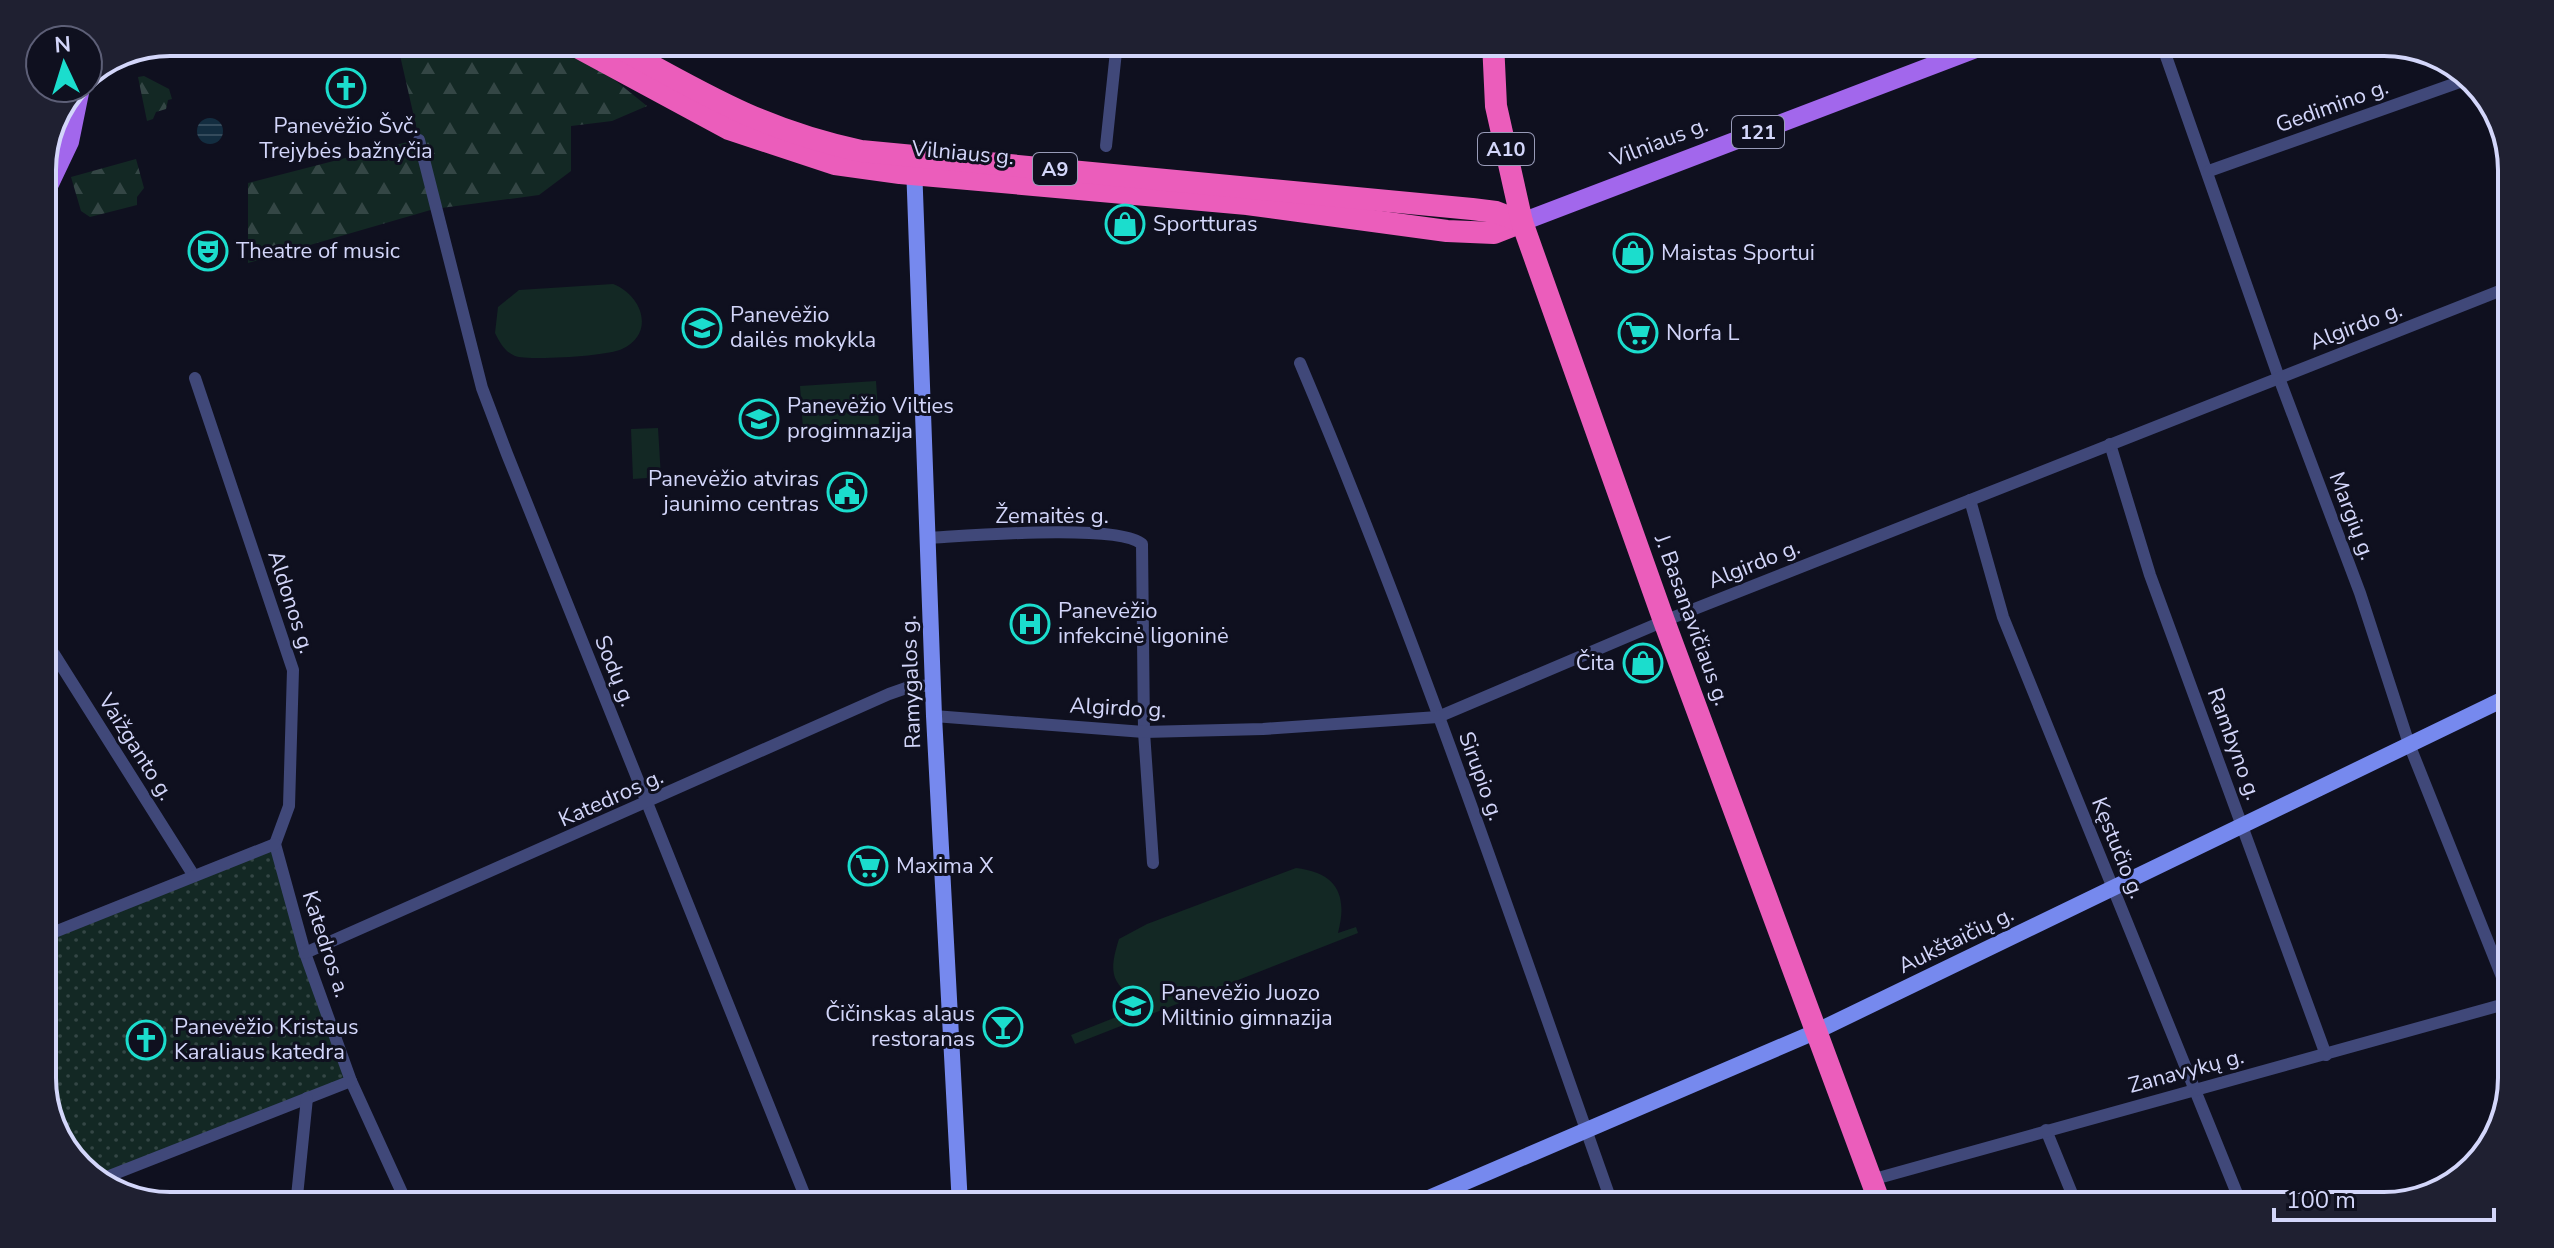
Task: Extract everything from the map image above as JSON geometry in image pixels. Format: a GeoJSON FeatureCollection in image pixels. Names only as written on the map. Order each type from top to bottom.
{"type":"FeatureCollection","features":[{"type":"Feature","properties":{"kind":"highway","name":"Vilniaus g."},"geometry":{"type":"LineString","coordinates":[[593,56],[672,101],[748,137],[835,164],[914,165],[1472,209],[1496,212],[1522,222]]}},
{"type":"Feature","properties":{"kind":"highway","name":"Vilniaus g."},"geometry":{"type":"LineString","coordinates":[[633,56],[682,84],[788,133],[914,165]]}},
{"type":"Feature","properties":{"kind":"highway","name":"J. Basanavičiaus g."},"geometry":{"type":"LineString","coordinates":[[1494,56],[1496,106],[1522,222],[1664,621],[1876,1192]]}},
{"type":"Feature","properties":{"kind":"main road","name":"Vilniaus g."},"geometry":{"type":"LineString","coordinates":[[1522,222],[1957,56]]}},
{"type":"Feature","properties":{"kind":"main road"},"geometry":{"type":"LineString","coordinates":[[56,172],[70,142],[75,105]]}},
{"type":"Feature","properties":{"kind":"main road","name":"Ramygalos g."},"geometry":{"type":"LineString","coordinates":[[914,165],[934,716],[959,1192]]}},
{"type":"Feature","properties":{"kind":"main road","name":"Aukštaičių g."},"geometry":{"type":"LineString","coordinates":[[1444,1192],[1587,1133],[1815,1032],[2498,702]]}},
{"type":"Feature","properties":{"kind":"street"},"geometry":{"type":"LineString","coordinates":[[1106,146],[1116,56]]}},
{"type":"Feature","properties":{"kind":"street","name":"Margių g."},"geometry":{"type":"LineString","coordinates":[[2166,56],[2279,378],[2358,588],[2409,744],[2498,967]]}},
{"type":"Feature","properties":{"kind":"street","name":"Gedimino g."},"geometry":{"type":"LineString","coordinates":[[2209,171],[2457,83]]}},
{"type":"Feature","properties":{"kind":"street","name":"Sodų g."},"geometry":{"type":"LineString","coordinates":[[419,140],[482,388],[803,1192]]}},
{"type":"Feature","properties":{"kind":"street","name":"Algirdo g."},"geometry":{"type":"LineString","coordinates":[[934,716],[1144,732],[1263,729],[1438,717],[1664,621],[2498,292]]}},
{"type":"Feature","properties":{"kind":"street","name":"Sirupio g."},"geometry":{"type":"LineString","coordinates":[[1300,363],[1337,451],[1438,717],[1608,1192]]}},
{"type":"Feature","properties":{"kind":"street","name":"Aldonos g."},"geometry":{"type":"LineString","coordinates":[[195,378],[293,670],[289,806],[275,844]]}},
{"type":"Feature","properties":{"kind":"street","name":"Rambyno g."},"geometry":{"type":"LineString","coordinates":[[2110,444],[2150,575],[2326,1055]]}},
{"type":"Feature","properties":{"kind":"street","name":"Kęstučio g."},"geometry":{"type":"LineString","coordinates":[[1970,500],[2003,617],[2236,1192]]}},
{"type":"Feature","properties":{"kind":"street","name":"Žemaitės g."},"geometry":{"type":"LineString","coordinates":[[928,538],[1048,533],[1138,540],[1144,549],[1144,732],[1153,863]]}},
{"type":"Feature","properties":{"kind":"street","name":"Vaižganto g."},"geometry":{"type":"LineString","coordinates":[[56,657],[194,876]]}},
{"type":"Feature","properties":{"kind":"street","name":"Katedros g."},"geometry":{"type":"LineString","coordinates":[[305,953],[889,694],[909,687],[933,685]]}},
{"type":"Feature","properties":{"kind":"street"},"geometry":{"type":"LineString","coordinates":[[56,931],[275,844]]}},
{"type":"Feature","properties":{"kind":"street","name":"Katedros a."},"geometry":{"type":"LineString","coordinates":[[275,844],[305,953],[351,1081],[402,1192]]}},
{"type":"Feature","properties":{"kind":"street","name":"Zanavykų g."},"geometry":{"type":"LineString","coordinates":[[1871,1180],[2498,1006]]}},
{"type":"Feature","properties":{"kind":"street"},"geometry":{"type":"LineString","coordinates":[[111,1175],[351,1081]]}},
{"type":"Feature","properties":{"kind":"street"},"geometry":{"type":"LineString","coordinates":[[297,1192],[307,1098]]}},
{"type":"Feature","properties":{"kind":"street"},"geometry":{"type":"LineString","coordinates":[[2046,1130],[2071,1192]]}},
{"type":"Feature","properties":{"kind":"green space"},"geometry":{"type":"Polygon","coordinates":[[[400,56],[575,56],[606,73],[647,106],[612,121],[571,126],[571,171],[539,195],[434,209],[248,263],[248,183],[419,139],[400,56]]]}},
{"type":"Feature","properties":{"kind":"green space"},"geometry":{"type":"Polygon","coordinates":[[[144,76],[169,89],[172,99],[168,100],[166,109],[156,112],[153,119],[147,121],[138,77],[144,76]]]}},
{"type":"Feature","properties":{"kind":"green space"},"geometry":{"type":"Polygon","coordinates":[[[136,159],[144,188],[137,197],[137,205],[90,217],[81,211],[71,177],[136,159]]]}},
{"type":"Feature","properties":{"kind":"green space"},"geometry":{"type":"Polygon","coordinates":[[[613,284],[631,297],[641,315],[639,334],[622,349],[586,356],[515,356],[501,344],[495,333],[498,307],[519,290],[613,284]]]}},
{"type":"Feature","properties":{"kind":"green space"},"geometry":{"type":"Polygon","coordinates":[[[876,381],[879,424],[803,429],[800,386],[876,381]]]}},
{"type":"Feature","properties":{"kind":"green space"},"geometry":{"type":"Polygon","coordinates":[[[658,428],[661,477],[633,479],[631,429],[658,428]]]}},
{"type":"Feature","properties":{"kind":"green space"},"geometry":{"type":"Polygon","coordinates":[[[275,844],[351,1081],[111,1175],[75,1142],[58,1101],[56,931],[275,844]]]}},
{"type":"Feature","properties":{"kind":"green space"},"geometry":{"type":"Polygon","coordinates":[[[1296,868],[1330,881],[1340,897],[1338,933],[1356,927],[1358,933],[1075,1044],[1071,1035],[1144,1006],[1125,992],[1115,978],[1113,962],[1119,939],[1147,924],[1296,868]]]}},
{"type":"Feature","properties":{"kind":"water"},"geometry":{"type":"Polygon","coordinates":[[[210,118],[219,122],[223,131],[219,140],[210,144],[201,140],[197,131],[201,122],[210,118]]]}},
{"type":"Feature","properties":{"kind":"place","name":"Panevėžio Švč. Trejybės bažnyčia"},"geometry":{"type":"Point","coordinates":[346,88]}},
{"type":"Feature","properties":{"kind":"place","name":"Sportturas"},"geometry":{"type":"Point","coordinates":[1125,224]}},
{"type":"Feature","properties":{"kind":"place","name":"Theatre of music"},"geometry":{"type":"Point","coordinates":[208,251]}},
{"type":"Feature","properties":{"kind":"place","name":"Maistas Sportui"},"geometry":{"type":"Point","coordinates":[1633,253]}},
{"type":"Feature","properties":{"kind":"place","name":"Panevėžio dailės mokykla"},"geometry":{"type":"Point","coordinates":[702,328]}},
{"type":"Feature","properties":{"kind":"place","name":"Norfa L"},"geometry":{"type":"Point","coordinates":[1638,333]}},
{"type":"Feature","properties":{"kind":"place","name":"Panevėžio Vilties progimnazija"},"geometry":{"type":"Point","coordinates":[759,419]}},
{"type":"Feature","properties":{"kind":"place","name":"Panevėžio atviras jaunimo centras"},"geometry":{"type":"Point","coordinates":[847,492]}},
{"type":"Feature","properties":{"kind":"place","name":"Panevėžio infekcinė ligoninė"},"geometry":{"type":"Point","coordinates":[1030,624]}},
{"type":"Feature","properties":{"kind":"place","name":"Čita"},"geometry":{"type":"Point","coordinates":[1643,663]}},
{"type":"Feature","properties":{"kind":"place","name":"Maxima X"},"geometry":{"type":"Point","coordinates":[868,866]}},
{"type":"Feature","properties":{"kind":"place","name":"Panevėžio Juozo Miltinio gimnazija"},"geometry":{"type":"Point","coordinates":[1133,1006]}},
{"type":"Feature","properties":{"kind":"place","name":"Čičinskas alaus restoranas"},"geometry":{"type":"Point","coordinates":[1003,1027]}},
{"type":"Feature","properties":{"kind":"place","name":"Panevėžio Kristaus Karaliaus katedra"},"geometry":{"type":"Point","coordinates":[146,1040]}}]}
